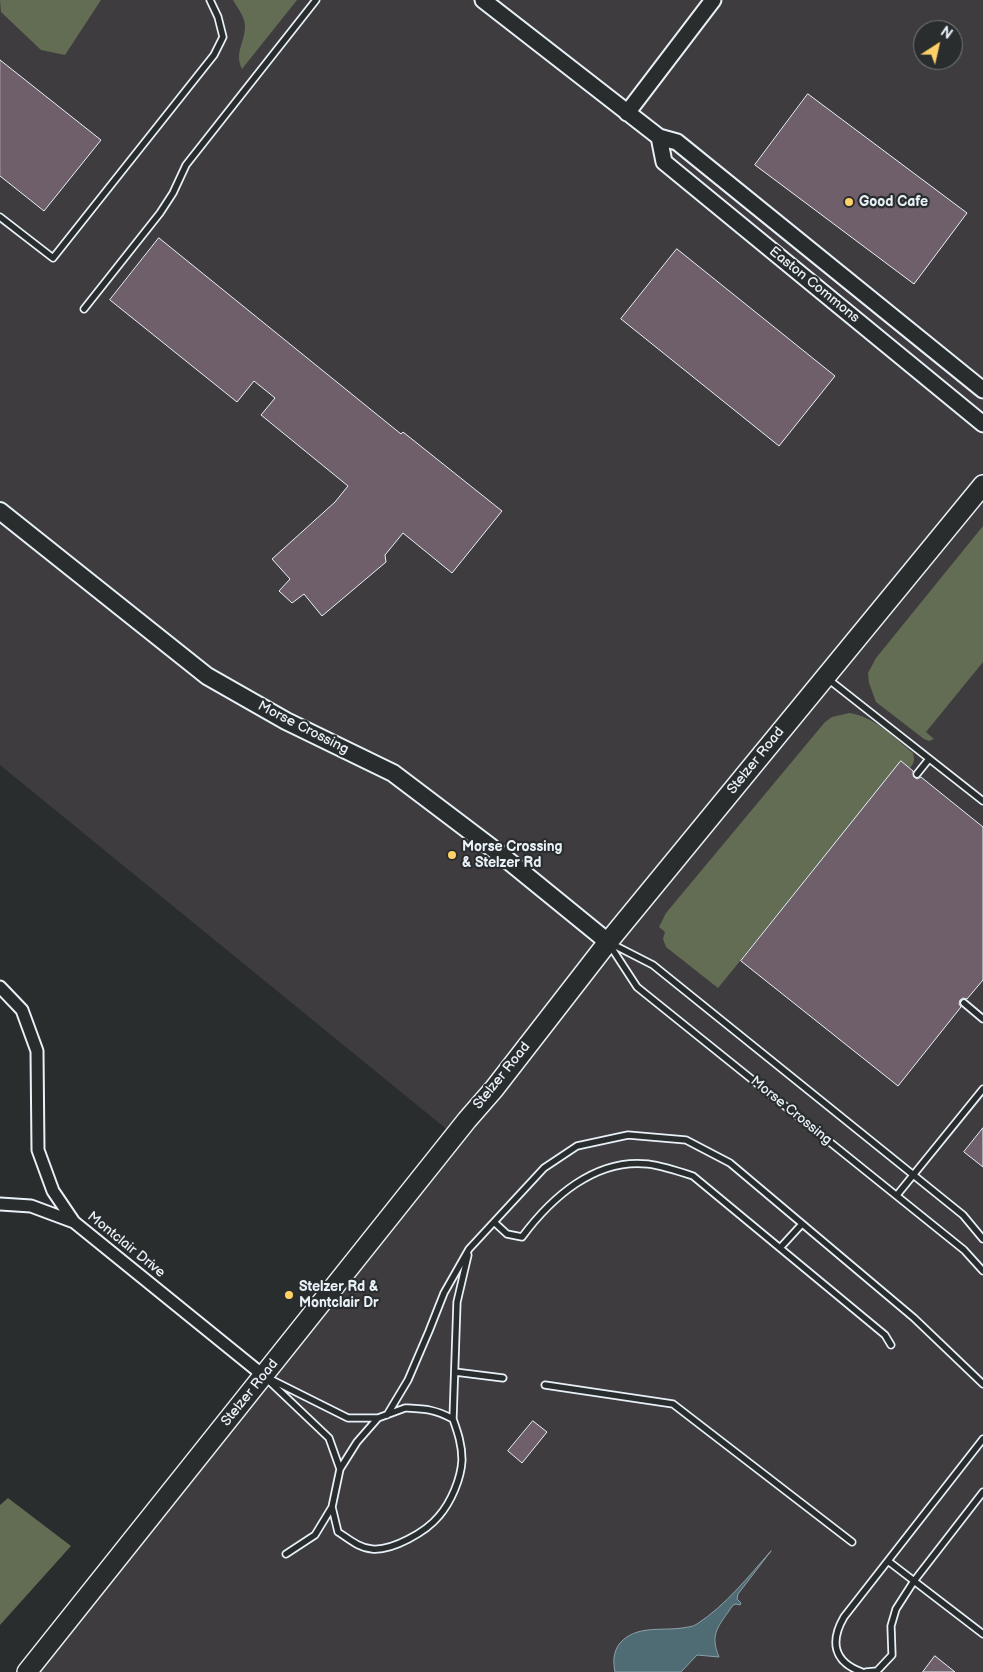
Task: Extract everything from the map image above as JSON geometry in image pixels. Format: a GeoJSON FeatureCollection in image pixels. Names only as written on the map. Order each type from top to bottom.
{"type":"FeatureCollection","features":[{"type":"Feature","properties":{"kind":"main road","name":"Stelzer Road"},"geometry":{"type":"LineString","coordinates":[[27,1672],[494,1088],[608,942],[983,485]]}},
{"type":"Feature","properties":{"kind":"main road","name":"Morse Crossing"},"geometry":{"type":"LineString","coordinates":[[0,511],[207,676],[286,721],[393,773],[500,854],[608,942]]}},
{"type":"Feature","properties":{"kind":"street","name":"Easton Commons"},"geometry":{"type":"LineString","coordinates":[[483,0],[659,137],[677,142],[983,390]]}},
{"type":"Feature","properties":{"kind":"street"},"geometry":{"type":"LineString","coordinates":[[627,113],[714,0]]}},
{"type":"Feature","properties":{"kind":"street","name":"Easton Commons"},"geometry":{"type":"LineString","coordinates":[[659,137],[664,162],[983,424]]}},
{"type":"Feature","properties":{"kind":"street","name":"Montclair Drive"},"geometry":{"type":"LineString","coordinates":[[0,987],[22,1010],[36,1051],[38,1150],[53,1191],[74,1222],[264,1376]]}},
{"type":"Feature","properties":{"kind":"street"},"geometry":{"type":"LineString","coordinates":[[0,1204],[30,1206],[74,1222]]}},
{"type":"Feature","properties":{"kind":"lane"},"geometry":{"type":"LineString","coordinates":[[0,217],[53,258],[214,55],[223,37],[218,17],[210,0]]}},
{"type":"Feature","properties":{"kind":"lane"},"geometry":{"type":"LineString","coordinates":[[84,309],[160,213],[173,193],[186,165],[316,0]]}},
{"type":"Feature","properties":{"kind":"lane"},"geometry":{"type":"LineString","coordinates":[[825,677],[983,801]]}},
{"type":"Feature","properties":{"kind":"lane"},"geometry":{"type":"LineString","coordinates":[[917,774],[929,759]]}},
{"type":"Feature","properties":{"kind":"lane","name":"Morse Crossing"},"geometry":{"type":"LineString","coordinates":[[608,942],[653,965],[914,1174],[963,1215],[983,1239]]}},
{"type":"Feature","properties":{"kind":"lane","name":"Morse Crossing"},"geometry":{"type":"LineString","coordinates":[[608,942],[637,988],[897,1195],[964,1250],[983,1271]]}},
{"type":"Feature","properties":{"kind":"lane"},"geometry":{"type":"LineString","coordinates":[[964,1004],[983,1019]]}},
{"type":"Feature","properties":{"kind":"lane"},"geometry":{"type":"LineString","coordinates":[[897,1195],[983,1089]]}},
{"type":"Feature","properties":{"kind":"lane"},"geometry":{"type":"LineString","coordinates":[[387,1415],[408,1380],[444,1293],[469,1249],[544,1168],[577,1146],[628,1135],[686,1140],[730,1163],[914,1318],[983,1384]]}},
{"type":"Feature","properties":{"kind":"lane"},"geometry":{"type":"LineString","coordinates":[[494,1222],[507,1234],[522,1237],[531,1224],[570,1187],[594,1173],[619,1165],[646,1164],[674,1169],[693,1176],[885,1335],[891,1345]]}},
{"type":"Feature","properties":{"kind":"lane"},"geometry":{"type":"LineString","coordinates":[[780,1248],[802,1224]]}},
{"type":"Feature","properties":{"kind":"lane"},"geometry":{"type":"LineString","coordinates":[[332,1507],[338,1532],[359,1546],[373,1549],[391,1547],[423,1530],[438,1517],[451,1498],[462,1462],[461,1444],[452,1419],[457,1302],[469,1249]]}},
{"type":"Feature","properties":{"kind":"lane"},"geometry":{"type":"LineString","coordinates":[[455,1372],[503,1378]]}},
{"type":"Feature","properties":{"kind":"lane"},"geometry":{"type":"LineString","coordinates":[[264,1376],[348,1418],[378,1418],[406,1408],[438,1411],[452,1419]]}},
{"type":"Feature","properties":{"kind":"lane"},"geometry":{"type":"LineString","coordinates":[[264,1376],[329,1438],[340,1469]]}},
{"type":"Feature","properties":{"kind":"lane"},"geometry":{"type":"LineString","coordinates":[[545,1385],[672,1404],[852,1542]]}},
{"type":"Feature","properties":{"kind":"lane"},"geometry":{"type":"LineString","coordinates":[[286,1554],[315,1535],[332,1507],[340,1469],[357,1442],[378,1418]]}},
{"type":"Feature","properties":{"kind":"lane"},"geometry":{"type":"LineString","coordinates":[[862,1672],[851,1668],[841,1658],[836,1646],[836,1630],[844,1616],[983,1439]]}},
{"type":"Feature","properties":{"kind":"lane"},"geometry":{"type":"LineString","coordinates":[[866,1672],[877,1671],[892,1655],[891,1626],[896,1609],[914,1581],[983,1492]]}},
{"type":"Feature","properties":{"kind":"lane"},"geometry":{"type":"LineString","coordinates":[[888,1561],[983,1634]]}},
{"type":"Feature","properties":{"kind":"shaded area"},"geometry":{"type":"Polygon","coordinates":[[[0,0],[983,0],[983,1672],[27,1672],[455,1136],[0,765],[0,0]]]}},
{"type":"Feature","properties":{"kind":"green space"},"geometry":{"type":"Polygon","coordinates":[[[0,0],[101,0],[65,55],[41,50],[1,12],[0,0]]]}},
{"type":"Feature","properties":{"kind":"green space"},"geometry":{"type":"Polygon","coordinates":[[[233,0],[297,0],[242,69],[239,52],[245,32],[245,23],[233,0]]]}},
{"type":"Feature","properties":{"kind":"green space"},"geometry":{"type":"Polygon","coordinates":[[[983,526],[983,662],[926,732],[934,739],[929,741],[876,702],[869,683],[868,673],[876,658],[983,526]]]}},
{"type":"Feature","properties":{"kind":"green space"},"geometry":{"type":"Polygon","coordinates":[[[849,713],[867,718],[883,728],[913,753],[913,763],[910,768],[902,762],[718,988],[666,947],[663,939],[665,932],[659,927],[666,913],[825,722],[832,717],[849,713]]]}},
{"type":"Feature","properties":{"kind":"green space"},"geometry":{"type":"Polygon","coordinates":[[[8,1498],[71,1546],[0,1625],[0,1505],[8,1498]]]}},
{"type":"Feature","properties":{"kind":"water"},"geometry":{"type":"Polygon","coordinates":[[[771,1551],[738,1594],[737,1599],[741,1603],[740,1605],[733,1605],[717,1630],[715,1642],[719,1657],[697,1655],[681,1672],[615,1672],[615,1653],[620,1643],[626,1637],[641,1631],[682,1628],[695,1625],[727,1599],[771,1551]]]}},
{"type":"Feature","properties":{"kind":"building"},"geometry":{"type":"Polygon","coordinates":[[[0,60],[101,140],[44,211],[0,176],[0,60]]]}},
{"type":"Feature","properties":{"kind":"building"},"geometry":{"type":"Polygon","coordinates":[[[808,94],[967,213],[914,284],[755,165],[808,94]]]}},
{"type":"Feature","properties":{"kind":"building"},"geometry":{"type":"Polygon","coordinates":[[[159,238],[401,434],[403,432],[502,511],[452,573],[403,533],[385,555],[386,562],[322,616],[304,594],[292,603],[279,591],[290,579],[272,559],[335,502],[348,486],[261,415],[275,398],[254,381],[237,402],[110,300],[159,238]]]}},
{"type":"Feature","properties":{"kind":"building"},"geometry":{"type":"Polygon","coordinates":[[[677,249],[835,376],[779,446],[621,319],[677,249]]]}},
{"type":"Feature","properties":{"kind":"building"},"geometry":{"type":"Polygon","coordinates":[[[901,761],[913,771],[914,777],[917,779],[921,777],[983,827],[983,980],[967,999],[963,998],[960,1000],[959,1004],[961,1007],[898,1086],[741,961],[901,761]]]}},
{"type":"Feature","properties":{"kind":"building"},"geometry":{"type":"Polygon","coordinates":[[[983,1128],[983,1167],[964,1152],[983,1128]]]}},
{"type":"Feature","properties":{"kind":"building"},"geometry":{"type":"Polygon","coordinates":[[[533,1421],[547,1432],[522,1463],[508,1451],[533,1421]]]}},
{"type":"Feature","properties":{"kind":"building"},"geometry":{"type":"Polygon","coordinates":[[[935,1656],[955,1672],[923,1672],[935,1656]]]}},
{"type":"Feature","properties":{"kind":"place","name":"Good Cafe"},"geometry":{"type":"Point","coordinates":[849,202]}},
{"type":"Feature","properties":{"kind":"place","name":"Morse Crossing & Stelzer Rd"},"geometry":{"type":"Point","coordinates":[452,855]}},
{"type":"Feature","properties":{"kind":"place","name":"Stelzer Rd & Montclair Dr"},"geometry":{"type":"Point","coordinates":[289,1295]}}]}
